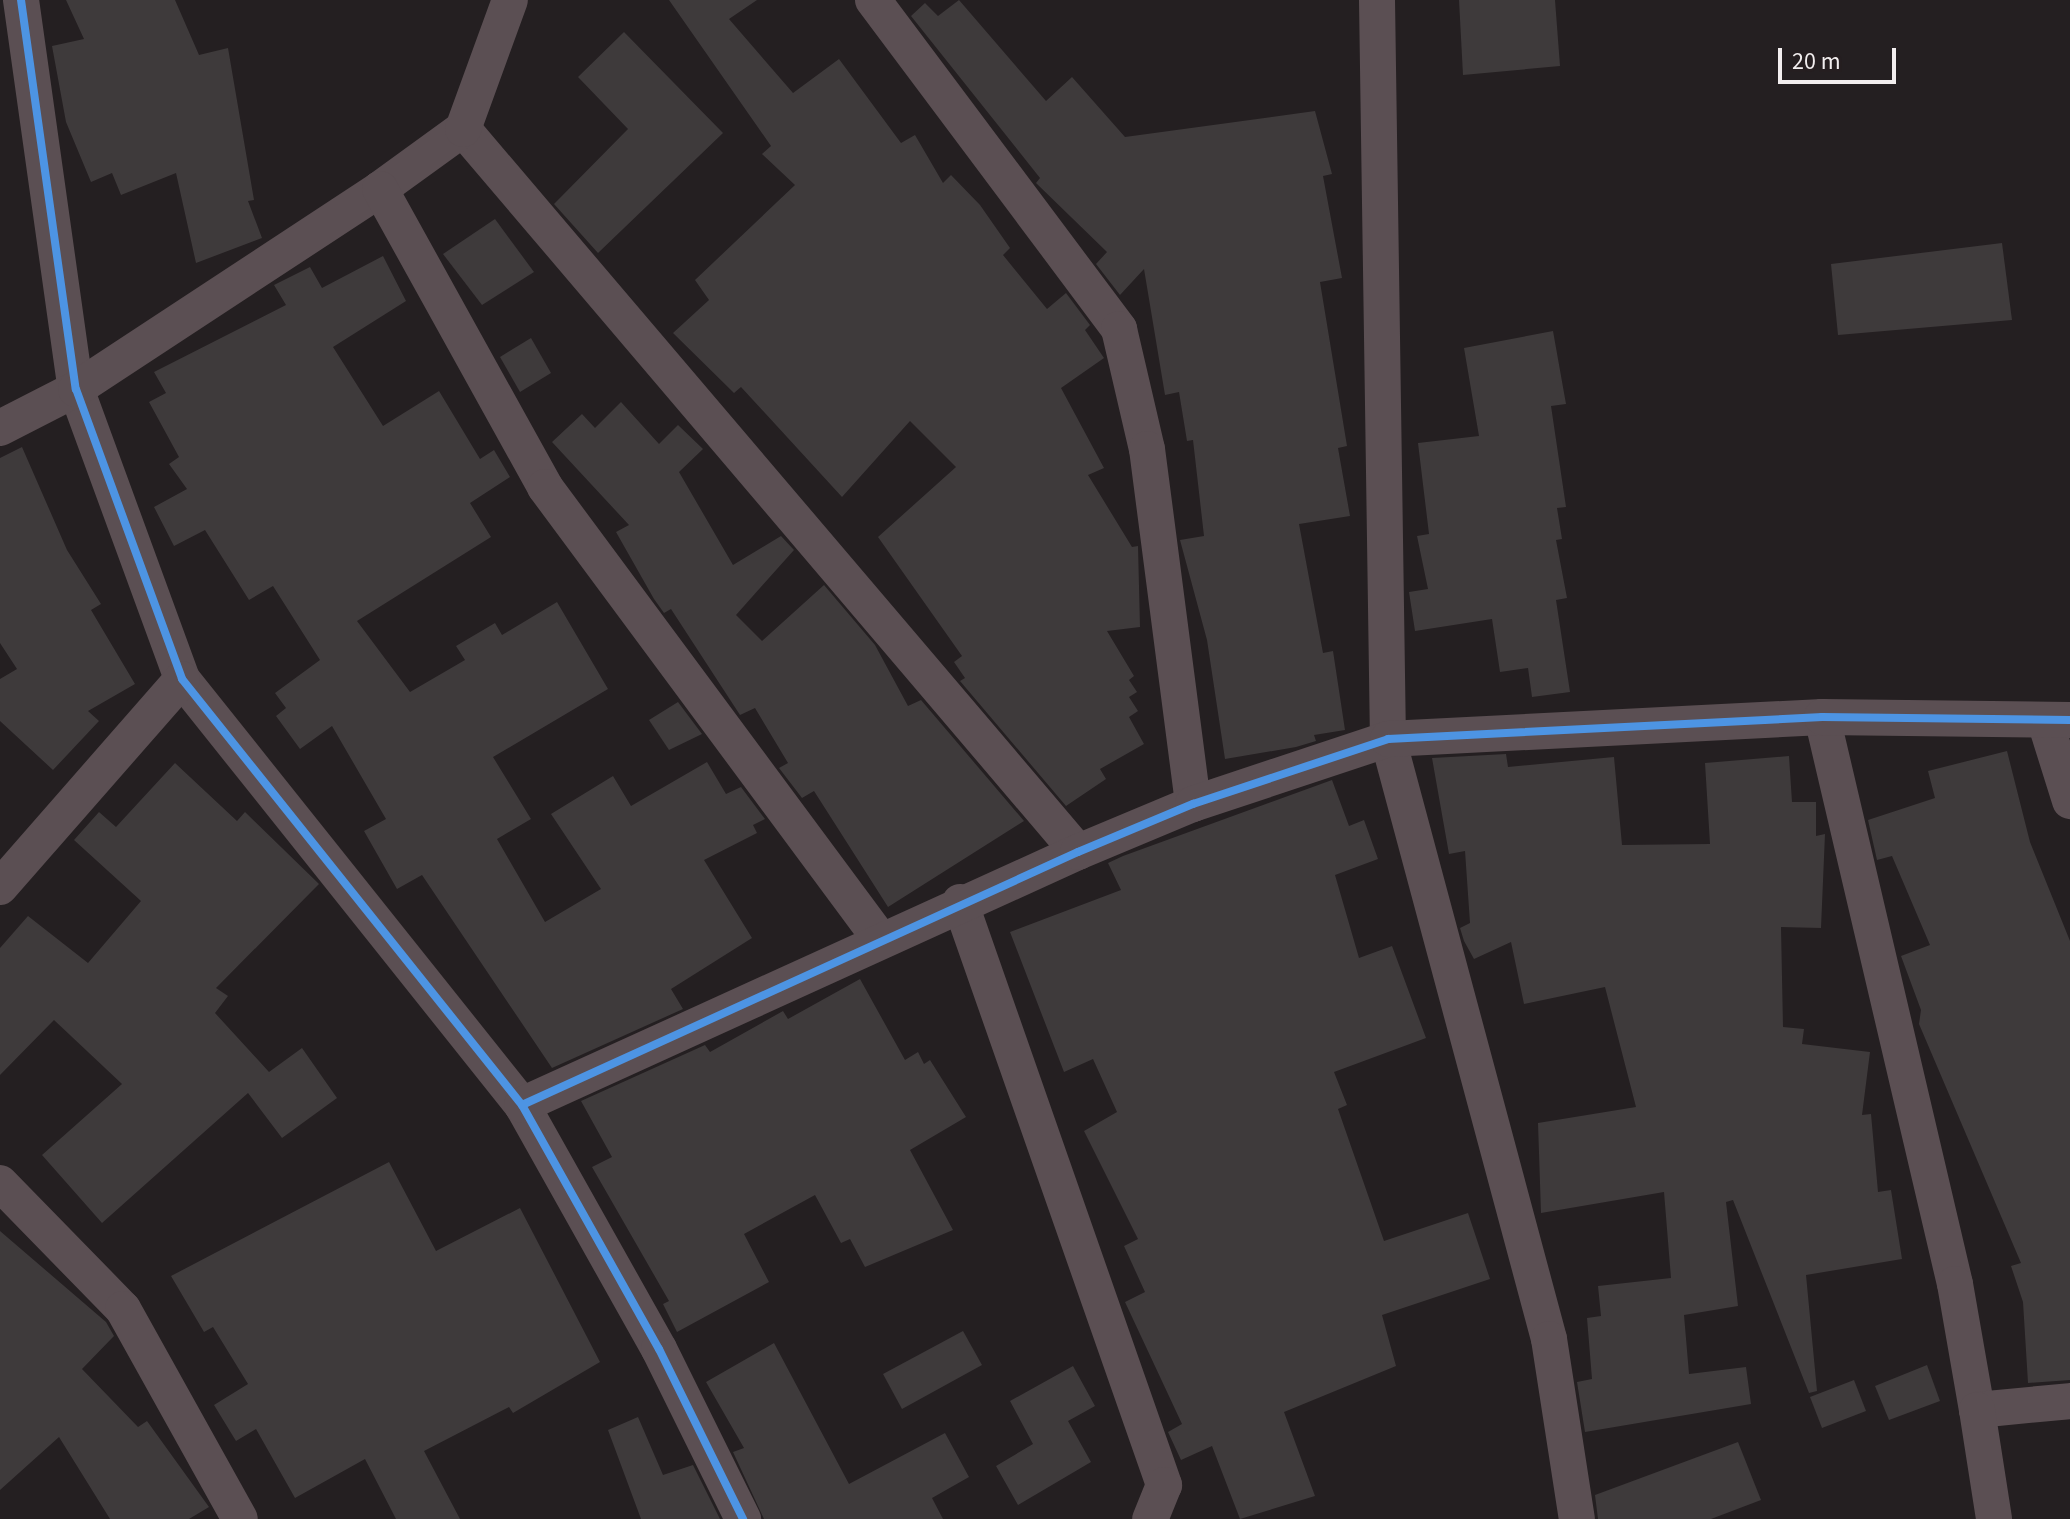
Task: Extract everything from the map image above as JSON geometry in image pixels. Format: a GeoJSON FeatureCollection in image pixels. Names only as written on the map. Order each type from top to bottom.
{"type":"FeatureCollection","features":[{"type":"Feature","properties":{"kind":"street"},"geometry":{"type":"LineString","coordinates":[[21,0],[76,389],[182,679],[522,1105],[659,1349],[743,1519]]}},
{"type":"Feature","properties":{"kind":"street"},"geometry":{"type":"LineString","coordinates":[[0,428],[76,389],[380,189],[463,129],[510,0]]}},
{"type":"Feature","properties":{"kind":"street"},"geometry":{"type":"LineString","coordinates":[[873,0],[1119,329],[1147,449],[1193,804]]}},
{"type":"Feature","properties":{"kind":"street"},"geometry":{"type":"LineString","coordinates":[[1377,0],[1388,739],[1549,1339],[1577,1519]]}},
{"type":"Feature","properties":{"kind":"street"},"geometry":{"type":"LineString","coordinates":[[463,129],[1078,852]]}},
{"type":"Feature","properties":{"kind":"street"},"geometry":{"type":"LineString","coordinates":[[380,189],[545,487],[880,939]]}},
{"type":"Feature","properties":{"kind":"street"},"geometry":{"type":"LineString","coordinates":[[0,887],[182,679]]}},
{"type":"Feature","properties":{"kind":"street"},"geometry":{"type":"LineString","coordinates":[[1822,717],[1955,1284],[1994,1519]]}},
{"type":"Feature","properties":{"kind":"street"},"geometry":{"type":"LineString","coordinates":[[522,1105],[960,902],[1078,852],[1193,804],[1388,739],[1822,717],[2058,721],[2070,801]]}},
{"type":"Feature","properties":{"kind":"street"},"geometry":{"type":"LineString","coordinates":[[960,902],[1164,1485],[1150,1519]]}},
{"type":"Feature","properties":{"kind":"street"},"geometry":{"type":"LineString","coordinates":[[0,1183],[123,1309],[240,1519]]}},
{"type":"Feature","properties":{"kind":"street"},"geometry":{"type":"LineString","coordinates":[[1977,1410],[2070,1401]]}},
{"type":"Feature","properties":{"kind":"building"},"geometry":{"type":"Polygon","coordinates":[[[66,0],[175,0],[199,55],[228,48],[254,200],[248,201],[262,238],[196,263],[176,173],[121,195],[112,173],[91,182],[66,122],[52,46],[84,39],[66,0]]]}},
{"type":"Feature","properties":{"kind":"building"},"geometry":{"type":"Polygon","coordinates":[[[669,0],[757,0],[729,19],[793,93],[839,59],[901,143],[915,135],[943,183],[951,175],[980,205],[1010,248],[1003,255],[1047,309],[1066,293],[1090,325],[1085,330],[1104,358],[1061,388],[1104,468],[1088,475],[1132,547],[1138,546],[1140,627],[1107,631],[1134,676],[1129,680],[1137,692],[1129,697],[1138,711],[1129,717],[1144,744],[1100,769],[1106,779],[1066,806],[960,681],[965,678],[954,662],[962,656],[878,537],[956,467],[910,421],[842,497],[741,387],[734,393],[673,333],[709,300],[695,280],[795,185],[762,154],[771,146],[669,0]]]}},
{"type":"Feature","properties":{"kind":"building"},"geometry":{"type":"Polygon","coordinates":[[[959,0],[1046,101],[1072,77],[1125,137],[1315,111],[1332,174],[1323,176],[1342,278],[1320,282],[1347,446],[1338,448],[1350,516],[1299,524],[1323,653],[1333,651],[1345,730],[1314,735],[1316,741],[1296,747],[1225,759],[1207,640],[1180,540],[1204,536],[1193,440],[1187,441],[1179,392],[1165,395],[1144,269],[1120,295],[1096,264],[1107,252],[1036,183],[1040,178],[911,16],[925,3],[938,16],[959,0]]]}},
{"type":"Feature","properties":{"kind":"building"},"geometry":{"type":"Polygon","coordinates":[[[1459,0],[1555,0],[1560,66],[1463,75],[1459,0]]]}},
{"type":"Feature","properties":{"kind":"building"},"geometry":{"type":"Polygon","coordinates":[[[624,32],[723,133],[598,253],[554,204],[628,129],[578,77],[624,32]]]}},
{"type":"Feature","properties":{"kind":"building"},"geometry":{"type":"Polygon","coordinates":[[[495,219],[534,272],[482,305],[443,254],[495,219]]]}},
{"type":"Feature","properties":{"kind":"building"},"geometry":{"type":"Polygon","coordinates":[[[2002,243],[2012,320],[1838,335],[1831,264],[2002,243]]]}},
{"type":"Feature","properties":{"kind":"building"},"geometry":{"type":"Polygon","coordinates":[[[383,256],[406,301],[333,347],[383,426],[439,391],[480,459],[494,450],[510,477],[470,503],[491,537],[357,621],[410,692],[465,660],[456,646],[495,623],[502,635],[557,602],[608,689],[493,757],[531,819],[497,839],[545,922],[601,889],[551,814],[613,776],[631,806],[707,762],[726,794],[741,787],[765,819],[753,825],[757,833],[704,860],[752,938],[671,989],[683,1009],[552,1068],[422,875],[397,889],[364,831],[386,819],[332,726],[300,749],[276,716],[286,708],[275,693],[320,660],[273,586],[249,600],[205,530],[174,546],[154,507],[187,489],[169,464],[179,457],[149,402],[166,393],[154,372],[286,305],[274,285],[310,267],[322,288],[383,256]]]}},
{"type":"Feature","properties":{"kind":"building"},"geometry":{"type":"Polygon","coordinates":[[[1553,331],[1566,404],[1551,406],[1566,507],[1557,508],[1562,539],[1556,540],[1567,598],[1556,600],[1570,692],[1532,697],[1528,668],[1500,672],[1492,619],[1415,631],[1409,592],[1428,589],[1417,536],[1429,534],[1418,443],[1479,436],[1464,348],[1553,331]]]}},
{"type":"Feature","properties":{"kind":"building"},"geometry":{"type":"Polygon","coordinates":[[[531,338],[551,373],[520,392],[500,357],[531,338]]]}},
{"type":"Feature","properties":{"kind":"building"},"geometry":{"type":"Polygon","coordinates":[[[621,402],[659,444],[678,425],[703,449],[679,472],[733,565],[781,536],[794,550],[736,615],[762,641],[824,585],[875,645],[908,706],[921,700],[1024,821],[888,907],[814,791],[802,798],[779,768],[788,763],[755,708],[740,715],[671,609],[664,613],[654,599],[616,532],[629,525],[552,442],[582,414],[595,428],[621,402]]]}},
{"type":"Feature","properties":{"kind":"building"},"geometry":{"type":"Polygon","coordinates":[[[22,447],[67,550],[101,604],[91,610],[135,684],[88,711],[99,721],[53,770],[0,721],[0,679],[17,669],[0,643],[0,458],[22,447]]]}},
{"type":"Feature","properties":{"kind":"building"},"geometry":{"type":"Polygon","coordinates":[[[678,702],[702,734],[669,750],[649,720],[678,702]]]}},
{"type":"Feature","properties":{"kind":"building"},"geometry":{"type":"Polygon","coordinates":[[[2007,751],[2030,842],[2070,941],[2070,1380],[2028,1383],[2023,1302],[2011,1266],[2021,1263],[1919,1024],[1921,1010],[1901,956],[1930,945],[1892,856],[1877,860],[1868,820],[1935,798],[1928,771],[2007,751]]]}},
{"type":"Feature","properties":{"kind":"building"},"geometry":{"type":"Polygon","coordinates":[[[1506,754],[1508,767],[1614,757],[1622,845],[1710,844],[1705,763],[1789,756],[1792,802],[1816,802],[1816,836],[1825,834],[1821,928],[1781,927],[1783,1027],[1804,1029],[1802,1044],[1870,1052],[1862,1115],[1871,1114],[1878,1192],[1891,1190],[1902,1259],[1806,1275],[1817,1391],[1809,1393],[1733,1200],[1726,1202],[1738,1306],[1684,1315],[1689,1374],[1746,1367],[1751,1404],[1585,1432],[1577,1382],[1592,1379],[1587,1318],[1601,1316],[1598,1286],[1671,1278],[1664,1192],[1541,1213],[1538,1123],[1636,1107],[1605,987],[1524,1004],[1511,942],[1474,959],[1464,941],[1460,928],[1470,923],[1465,851],[1449,854],[1432,758],[1506,754]]]}},
{"type":"Feature","properties":{"kind":"building"},"geometry":{"type":"Polygon","coordinates":[[[175,763],[237,821],[245,812],[319,884],[216,988],[228,996],[215,1013],[269,1072],[302,1048],[337,1098],[282,1138],[248,1093],[102,1223],[42,1155],[122,1084],[54,1020],[0,1075],[0,948],[28,916],[88,963],[141,901],[74,840],[99,812],[116,827],[175,763]]]}},
{"type":"Feature","properties":{"kind":"building"},"geometry":{"type":"Polygon","coordinates":[[[1332,780],[1349,826],[1364,820],[1378,859],[1335,875],[1359,958],[1392,946],[1426,1038],[1334,1072],[1347,1105],[1338,1109],[1384,1241],[1468,1213],[1490,1279],[1382,1315],[1396,1366],[1284,1412],[1315,1496],[1240,1519],[1212,1446],[1181,1460],[1168,1432],[1182,1424],[1125,1302],[1145,1292],[1124,1246],[1138,1239],[1084,1131],[1117,1112],[1093,1059],[1064,1072],[1010,932],[1121,890],[1108,863],[1332,780]]]}},
{"type":"Feature","properties":{"kind":"building"},"geometry":{"type":"Polygon","coordinates":[[[860,979],[905,1060],[918,1052],[924,1064],[930,1060],[966,1117],[910,1150],[953,1230],[865,1267],[850,1239],[841,1243],[815,1195],[744,1234],[769,1282],[677,1332],[663,1304],[669,1301],[592,1167],[612,1157],[581,1101],[705,1045],[710,1052],[783,1011],[788,1019],[860,979]]]}},
{"type":"Feature","properties":{"kind":"building"},"geometry":{"type":"Polygon","coordinates":[[[389,1162],[436,1251],[520,1208],[600,1362],[513,1413],[509,1407],[424,1451],[460,1519],[396,1519],[365,1459],[295,1498],[256,1429],[236,1441],[214,1405],[248,1384],[213,1327],[204,1332],[171,1276],[389,1162]]]}},
{"type":"Feature","properties":{"kind":"building"},"geometry":{"type":"Polygon","coordinates":[[[0,1231],[106,1322],[114,1336],[82,1369],[138,1427],[147,1421],[209,1507],[189,1519],[110,1519],[59,1437],[0,1490],[0,1231]]]}},
{"type":"Feature","properties":{"kind":"building"},"geometry":{"type":"Polygon","coordinates":[[[963,1331],[982,1365],[902,1409],[883,1374],[963,1331]]]}},
{"type":"Feature","properties":{"kind":"building"},"geometry":{"type":"Polygon","coordinates":[[[774,1343],[849,1484],[945,1433],[969,1477],[932,1498],[943,1519],[764,1519],[733,1452],[744,1448],[706,1382],[774,1343]]]}},
{"type":"Feature","properties":{"kind":"building"},"geometry":{"type":"Polygon","coordinates":[[[1927,1365],[1940,1401],[1889,1420],[1875,1386],[1927,1365]]]}},
{"type":"Feature","properties":{"kind":"building"},"geometry":{"type":"Polygon","coordinates":[[[1073,1366],[1095,1406],[1068,1421],[1091,1462],[1018,1505],[996,1466],[1033,1444],[1010,1401],[1073,1366]]]}},
{"type":"Feature","properties":{"kind":"building"},"geometry":{"type":"Polygon","coordinates":[[[1854,1380],[1866,1411],[1822,1428],[1810,1397],[1854,1380]]]}},
{"type":"Feature","properties":{"kind":"building"},"geometry":{"type":"Polygon","coordinates":[[[638,1417],[663,1475],[693,1465],[720,1519],[641,1519],[608,1430],[638,1417]]]}},
{"type":"Feature","properties":{"kind":"building"},"geometry":{"type":"Polygon","coordinates":[[[1738,1442],[1761,1500],[1711,1519],[1598,1519],[1595,1495],[1738,1442]]]}},
{"type":"Feature","properties":{"kind":"cycle path"},"geometry":{"type":"LineString","coordinates":[[21,0],[76,389],[182,679],[522,1105],[659,1349],[743,1519]]}},
{"type":"Feature","properties":{"kind":"cycle path"},"geometry":{"type":"LineString","coordinates":[[522,1105],[1078,852],[1193,804],[1388,739],[1822,717],[2070,720]]}}]}
